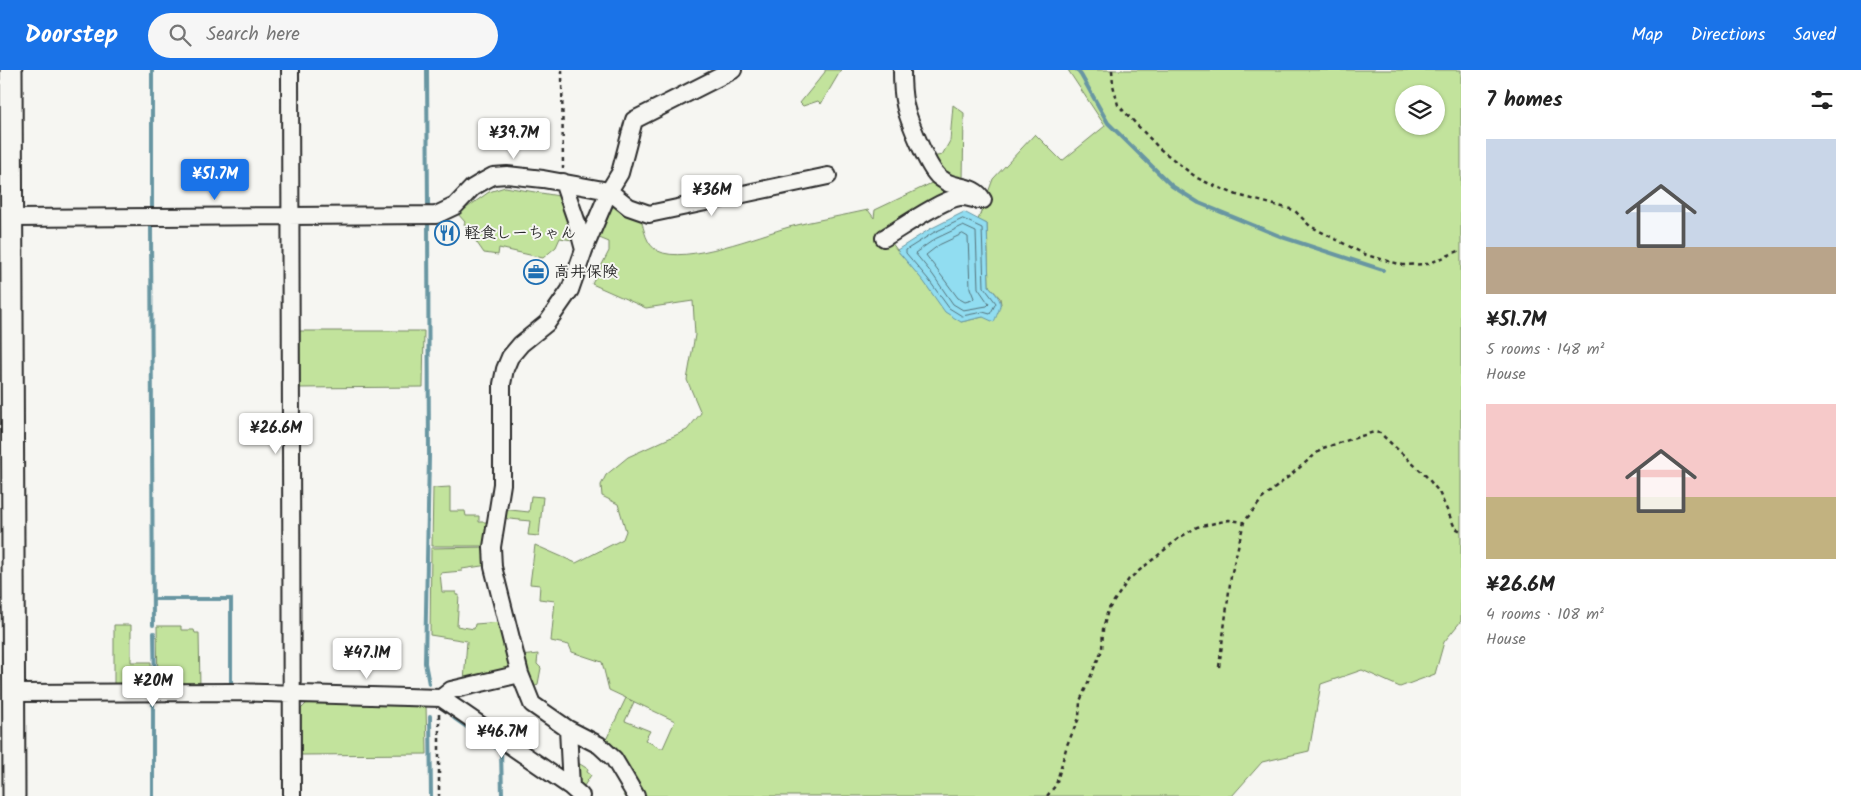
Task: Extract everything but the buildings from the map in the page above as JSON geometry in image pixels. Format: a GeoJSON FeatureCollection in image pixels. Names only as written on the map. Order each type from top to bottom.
{"type":"FeatureCollection","features":[{"type":"Feature","properties":{"kind":"main road"},"geometry":{"type":"LineString","coordinates":[[11,70],[14,796]]}},
{"type":"Feature","properties":{"kind":"street"},"geometry":{"type":"LineString","coordinates":[[290,70],[292,796]]}},
{"type":"Feature","properties":{"kind":"street"},"geometry":{"type":"LineString","coordinates":[[636,796],[614,759],[599,744],[568,729],[532,704],[520,674],[493,567],[492,547],[502,484],[502,384],[510,357],[521,344],[548,323],[570,290],[584,250],[609,191],[620,173],[634,120],[733,70]]}},
{"type":"Feature","properties":{"kind":"street"},"geometry":{"type":"LineString","coordinates":[[884,238],[947,200],[960,197],[978,201],[983,200],[980,193],[972,188],[947,182],[936,175],[928,161],[905,106],[902,70]]}},
{"type":"Feature","properties":{"kind":"street"},"geometry":{"type":"LineString","coordinates":[[12,218],[428,215],[455,206],[472,188],[493,176],[507,175],[563,182],[609,191],[629,207],[649,214],[828,176]]}},
{"type":"Feature","properties":{"kind":"street"},"geometry":{"type":"LineString","coordinates":[[563,182],[584,250]]}},
{"type":"Feature","properties":{"kind":"street"},"geometry":{"type":"LineString","coordinates":[[441,698],[451,690],[520,674]]}},
{"type":"Feature","properties":{"kind":"street"},"geometry":{"type":"LineString","coordinates":[[13,694],[292,694],[441,698],[576,792]]}},
{"type":"Feature","properties":{"kind":"street"},"geometry":{"type":"LineString","coordinates":[[568,729],[576,792]]}},
{"type":"Feature","properties":{"kind":"path"},"geometry":{"type":"LineString","coordinates":[[562,70],[563,182]]}},
{"type":"Feature","properties":{"kind":"path"},"geometry":{"type":"LineString","coordinates":[[1112,70],[1113,85],[1118,105],[1160,149],[1208,184],[1237,195],[1294,210],[1310,226],[1366,254],[1403,265],[1428,264],[1461,250]]}},
{"type":"Feature","properties":{"kind":"path"},"geometry":{"type":"LineString","coordinates":[[1219,667],[1231,576],[1244,522],[1263,498],[1323,448],[1374,432],[1380,433],[1426,476],[1439,492],[1455,528],[1461,531]]}},
{"type":"Feature","properties":{"kind":"path"},"geometry":{"type":"LineString","coordinates":[[1047,796],[1056,785],[1067,745],[1079,718],[1080,701],[1102,650],[1103,629],[1108,610],[1129,579],[1179,538],[1197,527],[1229,520],[1244,522]]}},
{"type":"Feature","properties":{"kind":"path"},"geometry":{"type":"LineString","coordinates":[[439,796],[439,716],[441,698]]}},
{"type":"Feature","properties":{"kind":"green space"},"geometry":{"type":"Polygon","coordinates":[[[825,70],[841,70],[821,104],[818,101],[803,106],[800,103],[825,70]]]}},
{"type":"Feature","properties":{"kind":"green space"},"geometry":{"type":"Polygon","coordinates":[[[1068,70],[1461,70],[1461,621],[1444,642],[1435,674],[1400,687],[1362,670],[1321,684],[1309,751],[1262,762],[1232,796],[623,796],[631,784],[604,744],[626,698],[634,702],[625,721],[650,731],[645,740],[660,748],[663,748],[675,721],[609,690],[602,662],[572,652],[569,645],[551,641],[555,601],[539,599],[540,585],[530,584],[535,545],[576,563],[623,539],[626,531],[618,504],[602,496],[601,485],[606,475],[628,457],[687,430],[701,413],[687,380],[695,335],[693,301],[646,308],[592,284],[609,251],[609,242],[597,237],[613,206],[641,218],[646,237],[658,251],[670,254],[686,254],[704,252],[789,227],[868,210],[874,218],[875,210],[936,181],[967,190],[886,235],[961,322],[983,317],[1001,304],[1000,298],[989,286],[987,224],[978,220],[993,179],[1035,134],[1062,161],[1105,126],[1068,70]]]}},
{"type":"Feature","properties":{"kind":"green space"},"geometry":{"type":"Polygon","coordinates":[[[953,105],[964,113],[963,181],[951,180],[932,157],[942,155],[950,141],[953,105]]]}},
{"type":"Feature","properties":{"kind":"green space"},"geometry":{"type":"Polygon","coordinates":[[[505,187],[565,197],[578,241],[560,238],[556,247],[543,258],[499,248],[498,255],[484,253],[458,214],[489,192],[505,187]]]}},
{"type":"Feature","properties":{"kind":"green space"},"geometry":{"type":"Polygon","coordinates":[[[298,331],[424,331],[423,387],[298,388],[298,331]]]}},
{"type":"Feature","properties":{"kind":"green space"},"geometry":{"type":"Polygon","coordinates":[[[450,487],[450,511],[465,511],[466,516],[479,516],[479,522],[490,522],[487,546],[432,546],[433,488],[450,487]]]}},
{"type":"Feature","properties":{"kind":"green space"},"geometry":{"type":"Polygon","coordinates":[[[531,496],[543,497],[539,536],[528,535],[530,521],[500,518],[501,509],[529,512],[531,496]]]}},
{"type":"Feature","properties":{"kind":"green space"},"geometry":{"type":"Polygon","coordinates":[[[488,547],[488,565],[462,569],[462,571],[440,573],[442,592],[456,592],[456,595],[459,595],[457,626],[474,629],[475,624],[501,622],[510,671],[464,681],[467,641],[430,635],[431,548],[488,547]]]}},
{"type":"Feature","properties":{"kind":"green space"},"geometry":{"type":"Polygon","coordinates":[[[114,625],[131,625],[131,662],[151,662],[151,687],[114,687],[114,625]]]}},
{"type":"Feature","properties":{"kind":"green space"},"geometry":{"type":"Polygon","coordinates":[[[157,626],[181,626],[181,630],[194,630],[195,633],[199,633],[200,687],[158,687],[157,626]]]}},
{"type":"Feature","properties":{"kind":"green space"},"geometry":{"type":"Polygon","coordinates":[[[538,654],[537,664],[541,668],[538,684],[530,691],[521,656],[538,654]]]}},
{"type":"Feature","properties":{"kind":"green space"},"geometry":{"type":"Polygon","coordinates":[[[307,703],[426,704],[427,754],[301,755],[301,709],[307,703]]]}},
{"type":"Feature","properties":{"kind":"green space"},"geometry":{"type":"Polygon","coordinates":[[[575,761],[588,769],[587,772],[591,775],[584,786],[576,780],[575,761]]]}},
{"type":"Feature","properties":{"kind":"water"},"geometry":{"type":"Polygon","coordinates":[[[964,212],[987,224],[989,286],[1000,303],[994,322],[983,317],[961,322],[945,312],[924,282],[897,250],[930,229],[964,212]]]}},
{"type":"Feature","properties":{"kind":"waterway"},"geometry":{"type":"LineString","coordinates":[[152,70],[152,208]]}},
{"type":"Feature","properties":{"kind":"waterway"},"geometry":{"type":"LineString","coordinates":[[427,70],[428,210]]}},
{"type":"Feature","properties":{"kind":"waterway"},"geometry":{"type":"LineString","coordinates":[[1077,70],[1108,123],[1172,186],[1199,203],[1282,237],[1383,270]]}},
{"type":"Feature","properties":{"kind":"waterway"},"geometry":{"type":"LineString","coordinates":[[428,220],[429,457],[425,663],[429,684]]}},
{"type":"Feature","properties":{"kind":"waterway"},"geometry":{"type":"LineString","coordinates":[[151,227],[153,625]]}},
{"type":"Feature","properties":{"kind":"waterway"},"geometry":{"type":"LineString","coordinates":[[156,599],[231,599],[231,685]]}},
{"type":"Feature","properties":{"kind":"waterway"},"geometry":{"type":"LineString","coordinates":[[154,633],[155,686]]}},
{"type":"Feature","properties":{"kind":"waterway"},"geometry":{"type":"LineString","coordinates":[[153,704],[153,796]]}},
{"type":"Feature","properties":{"kind":"waterway"},"geometry":{"type":"LineString","coordinates":[[430,716],[431,796]]}},
{"type":"Feature","properties":{"kind":"waterway"},"geometry":{"type":"LineString","coordinates":[[454,718],[501,751],[502,796]]}},
{"type":"Feature","properties":{"kind":"place","name":"軽食しーちゃん"},"geometry":{"type":"Point","coordinates":[447,233]}},
{"type":"Feature","properties":{"kind":"place","name":"高井保険"},"geometry":{"type":"Point","coordinates":[536,272]}}]}
